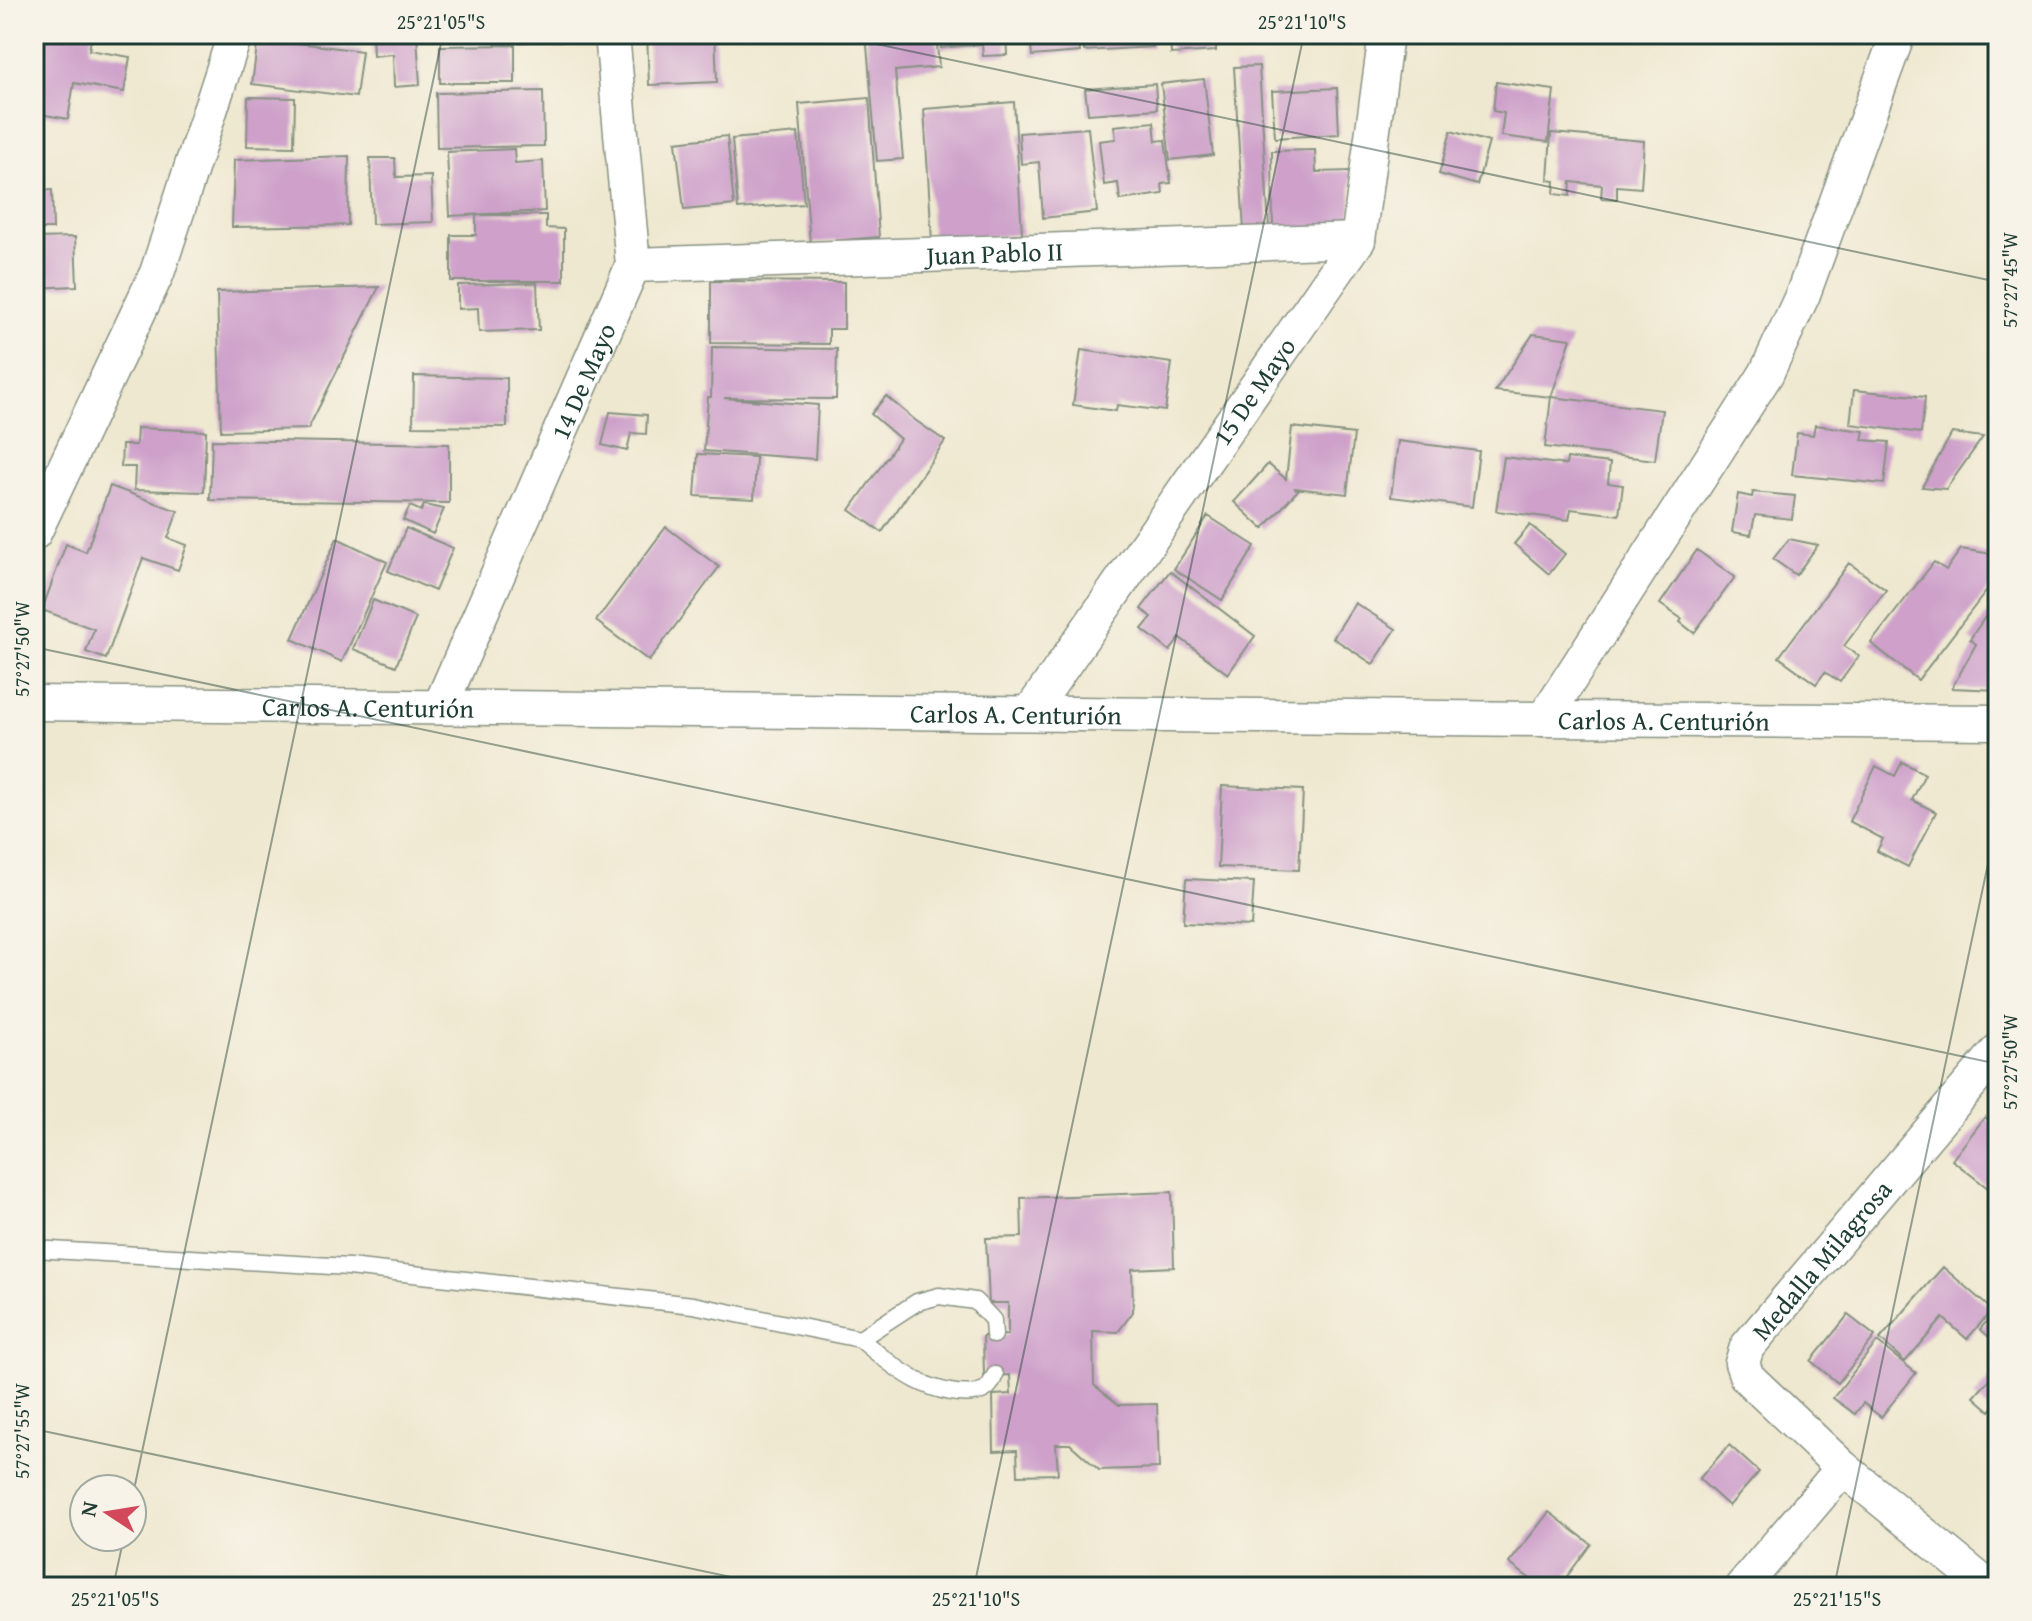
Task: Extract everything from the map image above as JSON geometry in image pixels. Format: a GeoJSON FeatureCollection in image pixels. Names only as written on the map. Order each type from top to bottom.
{"type":"FeatureCollection","features":[{"type":"Feature","properties":{"kind":"street"},"geometry":{"type":"LineString","coordinates":[[34,533],[157,273],[235,34]]}},
{"type":"Feature","properties":{"kind":"street","name":"14 De Mayo"},"geometry":{"type":"LineString","coordinates":[[440,707],[633,265],[612,34]]}},
{"type":"Feature","properties":{"kind":"street","name":"15 De Mayo"},"geometry":{"type":"LineString","coordinates":[[1030,713],[1358,240],[1386,34]]}},
{"type":"Feature","properties":{"kind":"street"},"geometry":{"type":"LineString","coordinates":[[1544,719],[1766,374],[1803,294],[1898,34]]}},
{"type":"Feature","properties":{"kind":"street","name":"Juan Pablo II"},"geometry":{"type":"LineString","coordinates":[[633,265],[1358,240]]}},
{"type":"Feature","properties":{"kind":"street","name":"Carlos A. Centurión"},"geometry":{"type":"LineString","coordinates":[[34,703],[1998,722]]}},
{"type":"Feature","properties":{"kind":"street","name":"Medalla Milagrosa"},"geometry":{"type":"LineString","coordinates":[[1988,1587],[1843,1468],[1747,1377],[1742,1363],[1747,1347],[1997,1057]]}},
{"type":"Feature","properties":{"kind":"street"},"geometry":{"type":"LineString","coordinates":[[1742,1587],[1843,1468]]}},
{"type":"Feature","properties":{"kind":"lane"},"geometry":{"type":"LineString","coordinates":[[34,1249],[349,1267],[693,1305],[860,1339],[918,1381],[940,1389],[971,1393],[984,1390],[995,1375]]}},
{"type":"Feature","properties":{"kind":"lane"},"geometry":{"type":"LineString","coordinates":[[860,1339],[917,1302],[939,1296],[975,1301],[993,1320],[994,1335]]}},
{"type":"Feature","properties":{"kind":"building"},"geometry":{"type":"Polygon","coordinates":[[[34,34],[92,34],[89,50],[130,57],[124,92],[74,83],[68,119],[34,113],[34,34]]]}},
{"type":"Feature","properties":{"kind":"building"},"geometry":{"type":"Polygon","coordinates":[[[372,34],[417,34],[420,85],[394,87],[393,54],[373,56],[372,34]]]}},
{"type":"Feature","properties":{"kind":"building"},"geometry":{"type":"Polygon","coordinates":[[[496,34],[559,34],[560,41],[495,43],[496,34]]]}},
{"type":"Feature","properties":{"kind":"building"},"geometry":{"type":"Polygon","coordinates":[[[647,34],[715,34],[717,82],[649,85],[647,34]]]}},
{"type":"Feature","properties":{"kind":"building"},"geometry":{"type":"Polygon","coordinates":[[[866,34],[936,34],[939,67],[895,71],[903,159],[877,161],[866,34]]]}},
{"type":"Feature","properties":{"kind":"building"},"geometry":{"type":"Polygon","coordinates":[[[940,34],[1006,34],[1007,55],[983,56],[982,44],[941,48],[940,34]]]}},
{"type":"Feature","properties":{"kind":"building"},"geometry":{"type":"Polygon","coordinates":[[[1030,34],[1079,34],[1080,52],[1032,56],[1030,34]]]}},
{"type":"Feature","properties":{"kind":"building"},"geometry":{"type":"Polygon","coordinates":[[[1083,34],[1151,34],[1153,47],[1084,51],[1083,34]]]}},
{"type":"Feature","properties":{"kind":"building"},"geometry":{"type":"Polygon","coordinates":[[[1170,34],[1222,36],[1216,37],[1216,51],[1171,54],[1170,34]]]}},
{"type":"Feature","properties":{"kind":"building"},"geometry":{"type":"Polygon","coordinates":[[[258,38],[362,51],[356,97],[252,84],[258,38]]]}},
{"type":"Feature","properties":{"kind":"building"},"geometry":{"type":"Polygon","coordinates":[[[515,45],[515,83],[440,83],[440,46],[515,45]]]}},
{"type":"Feature","properties":{"kind":"building"},"geometry":{"type":"Polygon","coordinates":[[[1259,66],[1269,229],[1244,231],[1234,67],[1259,66]]]}},
{"type":"Feature","properties":{"kind":"building"},"geometry":{"type":"Polygon","coordinates":[[[1204,79],[1213,155],[1170,160],[1161,84],[1204,79]]]}},
{"type":"Feature","properties":{"kind":"building"},"geometry":{"type":"Polygon","coordinates":[[[1496,82],[1554,90],[1548,142],[1501,136],[1504,113],[1493,111],[1496,82]]]}},
{"type":"Feature","properties":{"kind":"building"},"geometry":{"type":"Polygon","coordinates":[[[1155,84],[1157,109],[1088,114],[1085,89],[1155,84]]]}},
{"type":"Feature","properties":{"kind":"building"},"geometry":{"type":"Polygon","coordinates":[[[1337,88],[1339,134],[1275,138],[1272,91],[1337,88]]]}},
{"type":"Feature","properties":{"kind":"building"},"geometry":{"type":"Polygon","coordinates":[[[543,91],[544,146],[437,148],[436,93],[543,91]]]}},
{"type":"Feature","properties":{"kind":"building"},"geometry":{"type":"Polygon","coordinates":[[[248,97],[295,98],[294,147],[247,146],[248,97]]]}},
{"type":"Feature","properties":{"kind":"building"},"geometry":{"type":"Polygon","coordinates":[[[869,98],[879,237],[810,243],[799,104],[869,98]]]}},
{"type":"Feature","properties":{"kind":"building"},"geometry":{"type":"Polygon","coordinates":[[[1014,102],[1022,234],[932,241],[924,109],[1014,102]]]}},
{"type":"Feature","properties":{"kind":"building"},"geometry":{"type":"Polygon","coordinates":[[[1154,122],[1156,141],[1165,140],[1171,183],[1162,184],[1163,194],[1120,200],[1118,183],[1104,185],[1099,141],[1116,139],[1114,126],[1154,122]]]}},
{"type":"Feature","properties":{"kind":"building"},"geometry":{"type":"Polygon","coordinates":[[[1088,128],[1097,212],[1043,218],[1039,162],[1021,164],[1019,133],[1088,128]]]}},
{"type":"Feature","properties":{"kind":"building"},"geometry":{"type":"Polygon","coordinates":[[[1451,131],[1489,142],[1477,185],[1439,174],[1451,131]]]}},
{"type":"Feature","properties":{"kind":"building"},"geometry":{"type":"Polygon","coordinates":[[[798,133],[804,204],[738,209],[732,139],[798,133]]]}},
{"type":"Feature","properties":{"kind":"building"},"geometry":{"type":"Polygon","coordinates":[[[1551,133],[1644,141],[1641,188],[1617,186],[1617,199],[1601,198],[1602,185],[1571,182],[1570,196],[1554,194],[1555,181],[1548,180],[1551,133]]]}},
{"type":"Feature","properties":{"kind":"building"},"geometry":{"type":"Polygon","coordinates":[[[727,136],[734,205],[684,210],[676,142],[727,136]]]}},
{"type":"Feature","properties":{"kind":"building"},"geometry":{"type":"Polygon","coordinates":[[[514,149],[515,163],[543,161],[545,211],[450,216],[447,152],[514,149]]]}},
{"type":"Feature","properties":{"kind":"building"},"geometry":{"type":"Polygon","coordinates":[[[1315,150],[1316,172],[1351,171],[1351,229],[1273,230],[1272,151],[1315,150]]]}},
{"type":"Feature","properties":{"kind":"building"},"geometry":{"type":"Polygon","coordinates":[[[349,156],[348,225],[232,227],[234,160],[349,156]]]}},
{"type":"Feature","properties":{"kind":"building"},"geometry":{"type":"Polygon","coordinates":[[[370,158],[395,158],[396,177],[431,176],[433,222],[372,224],[370,158]]]}},
{"type":"Feature","properties":{"kind":"building"},"geometry":{"type":"Polygon","coordinates":[[[52,190],[53,229],[34,229],[34,191],[52,190]]]}},
{"type":"Feature","properties":{"kind":"building"},"geometry":{"type":"Polygon","coordinates":[[[476,215],[546,215],[546,228],[564,229],[564,281],[451,281],[451,235],[476,235],[476,215]]]}},
{"type":"Feature","properties":{"kind":"building"},"geometry":{"type":"Polygon","coordinates":[[[75,237],[77,286],[34,288],[34,238],[75,237]]]}},
{"type":"Feature","properties":{"kind":"building"},"geometry":{"type":"Polygon","coordinates":[[[711,281],[844,282],[844,329],[829,329],[829,344],[711,343],[711,281]]]}},
{"type":"Feature","properties":{"kind":"building"},"geometry":{"type":"Polygon","coordinates":[[[537,283],[539,330],[479,332],[478,308],[458,309],[458,285],[537,283]]]}},
{"type":"Feature","properties":{"kind":"building"},"geometry":{"type":"Polygon","coordinates":[[[379,287],[308,429],[221,431],[217,292],[379,287]]]}},
{"type":"Feature","properties":{"kind":"building"},"geometry":{"type":"Polygon","coordinates":[[[34,305],[46,305],[45,360],[34,360],[34,305]]]}},
{"type":"Feature","properties":{"kind":"building"},"geometry":{"type":"Polygon","coordinates":[[[1533,334],[1571,339],[1551,397],[1495,391],[1533,334]]]}},
{"type":"Feature","properties":{"kind":"building"},"geometry":{"type":"Polygon","coordinates":[[[712,347],[837,349],[836,399],[724,398],[818,405],[815,459],[704,451],[708,397],[711,397],[712,347]]]}},
{"type":"Feature","properties":{"kind":"building"},"geometry":{"type":"Polygon","coordinates":[[[1081,350],[1172,363],[1165,411],[1117,405],[1116,411],[1073,405],[1081,350]]]}},
{"type":"Feature","properties":{"kind":"building"},"geometry":{"type":"Polygon","coordinates":[[[414,376],[507,378],[507,427],[413,426],[414,376]]]}},
{"type":"Feature","properties":{"kind":"building"},"geometry":{"type":"Polygon","coordinates":[[[1854,390],[1925,397],[1921,433],[1850,424],[1854,390]]]}},
{"type":"Feature","properties":{"kind":"building"},"geometry":{"type":"Polygon","coordinates":[[[886,396],[945,441],[882,532],[850,510],[900,439],[871,414],[886,396]]]}},
{"type":"Feature","properties":{"kind":"building"},"geometry":{"type":"Polygon","coordinates":[[[1551,397],[1662,410],[1655,460],[1545,447],[1551,397]]]}},
{"type":"Feature","properties":{"kind":"building"},"geometry":{"type":"Polygon","coordinates":[[[610,412],[647,415],[646,434],[631,433],[627,451],[602,445],[610,412]]]}},
{"type":"Feature","properties":{"kind":"building"},"geometry":{"type":"Polygon","coordinates":[[[1815,425],[1864,431],[1862,440],[1889,442],[1884,484],[1792,475],[1797,433],[1813,435],[1815,425]]]}},
{"type":"Feature","properties":{"kind":"building"},"geometry":{"type":"Polygon","coordinates":[[[1292,427],[1354,434],[1347,494],[1294,488],[1298,490],[1263,529],[1234,502],[1268,464],[1286,479],[1292,427]]]}},
{"type":"Feature","properties":{"kind":"building"},"geometry":{"type":"Polygon","coordinates":[[[137,428],[206,431],[204,492],[134,490],[135,467],[121,467],[122,445],[136,445],[137,428]]]}},
{"type":"Feature","properties":{"kind":"building"},"geometry":{"type":"Polygon","coordinates":[[[1952,433],[1983,437],[1946,489],[1922,487],[1952,433]]]}},
{"type":"Feature","properties":{"kind":"building"},"geometry":{"type":"Polygon","coordinates":[[[212,440],[449,444],[449,503],[210,500],[212,440]]]}},
{"type":"Feature","properties":{"kind":"building"},"geometry":{"type":"Polygon","coordinates":[[[1398,441],[1479,451],[1472,507],[1391,497],[1398,441]]]}},
{"type":"Feature","properties":{"kind":"building"},"geometry":{"type":"Polygon","coordinates":[[[698,454],[756,457],[754,499],[695,496],[698,454]]]}},
{"type":"Feature","properties":{"kind":"building"},"geometry":{"type":"Polygon","coordinates":[[[1504,457],[1566,465],[1567,458],[1610,463],[1608,483],[1623,485],[1619,515],[1571,509],[1569,520],[1496,511],[1504,457]]]}},
{"type":"Feature","properties":{"kind":"building"},"geometry":{"type":"Polygon","coordinates":[[[110,486],[178,511],[168,538],[187,545],[178,570],[143,558],[106,659],[86,652],[94,629],[42,610],[66,544],[86,552],[110,486]]]}},
{"type":"Feature","properties":{"kind":"building"},"geometry":{"type":"Polygon","coordinates":[[[1753,492],[1795,496],[1792,519],[1755,515],[1751,535],[1732,532],[1738,494],[1752,497],[1753,492]]]}},
{"type":"Feature","properties":{"kind":"building"},"geometry":{"type":"Polygon","coordinates":[[[424,505],[444,509],[433,534],[403,520],[410,506],[421,511],[424,505]]]}},
{"type":"Feature","properties":{"kind":"building"},"geometry":{"type":"Polygon","coordinates":[[[1208,516],[1255,546],[1222,600],[1174,569],[1208,516]]]}},
{"type":"Feature","properties":{"kind":"building"},"geometry":{"type":"Polygon","coordinates":[[[1530,525],[1565,554],[1549,574],[1514,544],[1530,525]]]}},
{"type":"Feature","properties":{"kind":"building"},"geometry":{"type":"Polygon","coordinates":[[[666,527],[719,567],[649,661],[596,621],[666,527]]]}},
{"type":"Feature","properties":{"kind":"building"},"geometry":{"type":"Polygon","coordinates":[[[406,528],[453,548],[435,591],[388,571],[406,528]]]}},
{"type":"Feature","properties":{"kind":"building"},"geometry":{"type":"Polygon","coordinates":[[[337,538],[387,562],[342,662],[292,639],[337,538]]]}},
{"type":"Feature","properties":{"kind":"building"},"geometry":{"type":"Polygon","coordinates":[[[1789,539],[1818,545],[1796,575],[1773,559],[1789,539]]]}},
{"type":"Feature","properties":{"kind":"building"},"geometry":{"type":"Polygon","coordinates":[[[1961,549],[1998,555],[1998,576],[1918,680],[1871,643],[1934,562],[1946,570],[1961,549]]]}},
{"type":"Feature","properties":{"kind":"building"},"geometry":{"type":"Polygon","coordinates":[[[1697,550],[1735,577],[1694,633],[1680,622],[1682,619],[1660,604],[1697,550]]]}},
{"type":"Feature","properties":{"kind":"building"},"geometry":{"type":"Polygon","coordinates":[[[1849,563],[1886,590],[1844,646],[1859,656],[1840,682],[1825,672],[1816,684],[1779,657],[1849,563]]]}},
{"type":"Feature","properties":{"kind":"building"},"geometry":{"type":"Polygon","coordinates":[[[1170,571],[1255,636],[1228,674],[1180,638],[1170,651],[1142,629],[1152,617],[1141,609],[1170,571]]]}},
{"type":"Feature","properties":{"kind":"building"},"geometry":{"type":"Polygon","coordinates":[[[1998,598],[1998,690],[1952,688],[1976,644],[1970,639],[1998,598]]]}},
{"type":"Feature","properties":{"kind":"building"},"geometry":{"type":"Polygon","coordinates":[[[373,600],[416,618],[396,666],[353,649],[373,600]]]}},
{"type":"Feature","properties":{"kind":"building"},"geometry":{"type":"Polygon","coordinates":[[[1355,603],[1396,629],[1373,664],[1333,638],[1355,603]]]}},
{"type":"Feature","properties":{"kind":"building"},"geometry":{"type":"Polygon","coordinates":[[[1902,762],[1925,774],[1912,800],[1936,812],[1908,867],[1877,851],[1883,839],[1849,821],[1876,766],[1895,776],[1902,762]]]}},
{"type":"Feature","properties":{"kind":"building"},"geometry":{"type":"Polygon","coordinates":[[[1222,786],[1303,790],[1299,870],[1218,867],[1222,786]]]}},
{"type":"Feature","properties":{"kind":"building"},"geometry":{"type":"Polygon","coordinates":[[[1186,879],[1254,882],[1251,926],[1183,923],[1186,879]]]}},
{"type":"Feature","properties":{"kind":"building"},"geometry":{"type":"Polygon","coordinates":[[[1985,1117],[1998,1127],[1998,1196],[1952,1160],[1985,1117]]]}},
{"type":"Feature","properties":{"kind":"building"},"geometry":{"type":"Polygon","coordinates":[[[1172,1192],[1174,1267],[1132,1269],[1133,1312],[1118,1332],[1093,1331],[1094,1385],[1119,1405],[1157,1404],[1159,1468],[1099,1470],[1070,1444],[1056,1444],[1058,1474],[1018,1475],[1017,1450],[994,1451],[993,1395],[1011,1394],[1010,1375],[984,1376],[983,1336],[1008,1335],[1008,1303],[989,1303],[986,1238],[1022,1237],[1021,1198],[1172,1192]]]}},
{"type":"Feature","properties":{"kind":"building"},"geometry":{"type":"Polygon","coordinates":[[[1943,1267],[1992,1310],[1967,1339],[1943,1318],[1905,1362],[1880,1339],[1943,1267]]]}},
{"type":"Feature","properties":{"kind":"building"},"geometry":{"type":"Polygon","coordinates":[[[1998,1309],[1998,1345],[1980,1329],[1998,1309]]]}},
{"type":"Feature","properties":{"kind":"building"},"geometry":{"type":"Polygon","coordinates":[[[1848,1315],[1875,1336],[1838,1383],[1811,1361],[1848,1315]]]}},
{"type":"Feature","properties":{"kind":"building"},"geometry":{"type":"Polygon","coordinates":[[[1877,1342],[1916,1373],[1881,1417],[1863,1403],[1855,1414],[1833,1398],[1877,1342]]]}},
{"type":"Feature","properties":{"kind":"building"},"geometry":{"type":"Polygon","coordinates":[[[1998,1370],[1998,1402],[1990,1411],[1974,1397],[1998,1370]]]}},
{"type":"Feature","properties":{"kind":"building"},"geometry":{"type":"Polygon","coordinates":[[[1729,1445],[1759,1472],[1729,1506],[1699,1479],[1729,1445]]]}},
{"type":"Feature","properties":{"kind":"building"},"geometry":{"type":"Polygon","coordinates":[[[1549,1512],[1591,1544],[1559,1587],[1541,1587],[1509,1563],[1549,1512]]]}}]}
